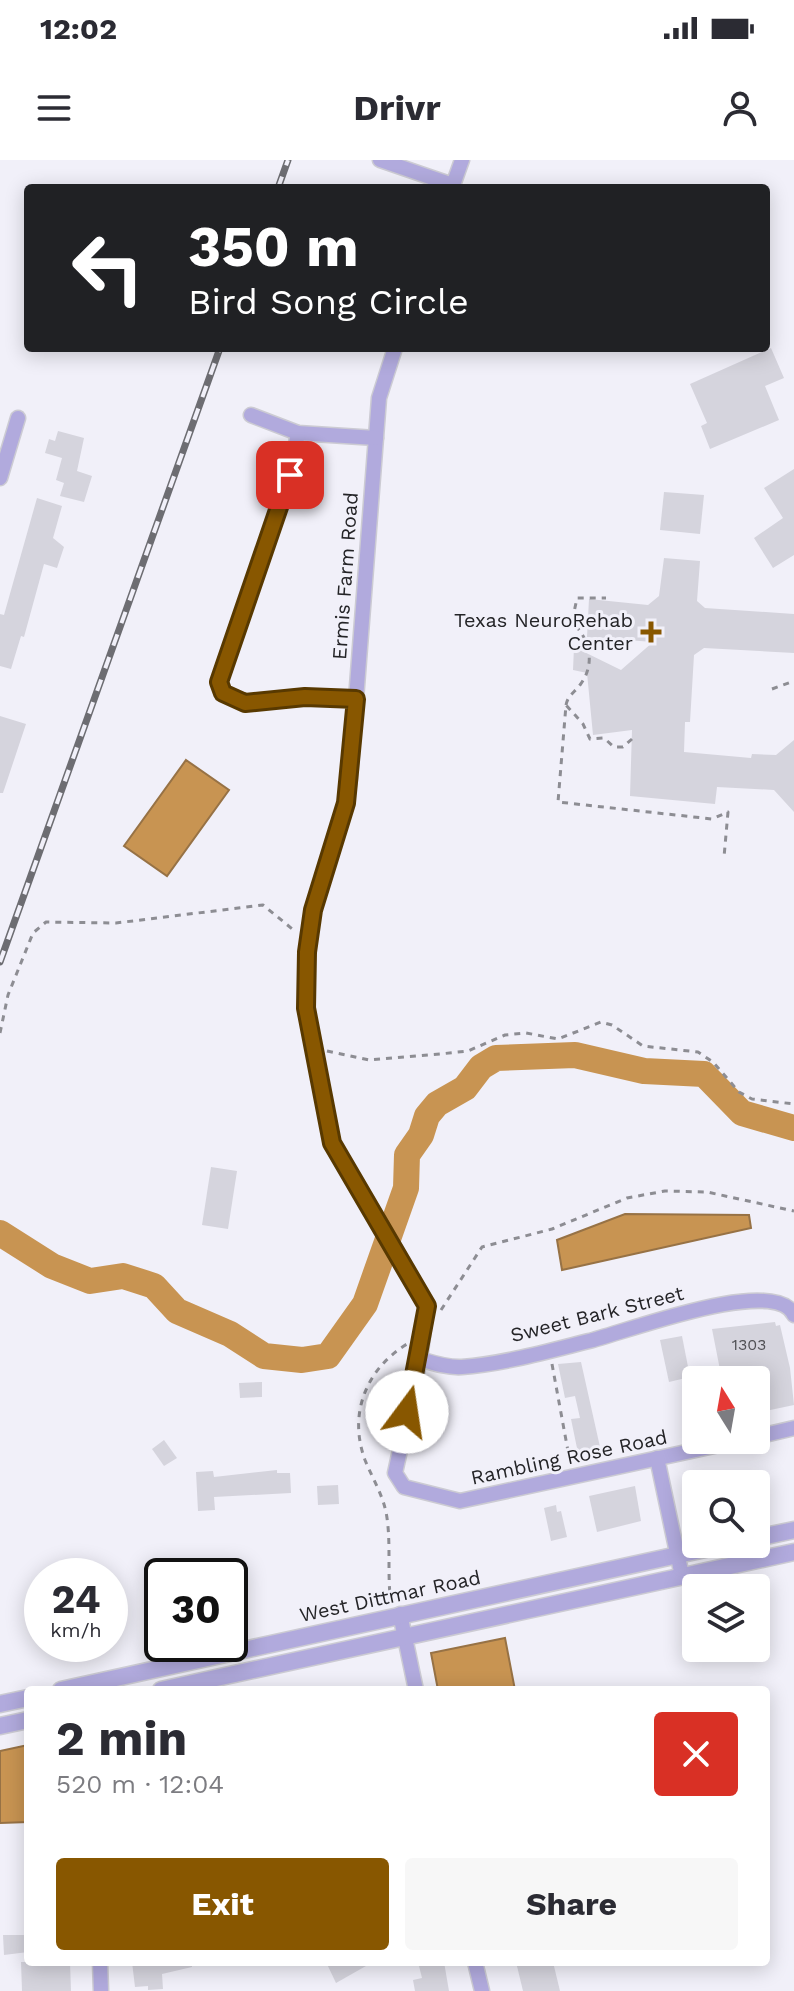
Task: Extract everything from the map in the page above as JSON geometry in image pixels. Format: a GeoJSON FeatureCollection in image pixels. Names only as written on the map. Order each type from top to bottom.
{"type":"FeatureCollection","features":[{"type":"Feature","properties":{"kind":"street"},"geometry":{"type":"LineString","coordinates":[[380,160],[445,184]]}},
{"type":"Feature","properties":{"kind":"street"},"geometry":{"type":"LineString","coordinates":[[454,184],[462,160]]}},
{"type":"Feature","properties":{"kind":"street","name":"Ermis Farm Road"},"geometry":{"type":"LineString","coordinates":[[394,352],[379,398],[346,803],[318,887],[307,952],[306,1008],[327,1125],[345,1164],[420,1292],[427,1315],[420,1359],[394,1464],[398,1482],[404,1487]]}},
{"type":"Feature","properties":{"kind":"street"},"geometry":{"type":"LineString","coordinates":[[251,415],[298,433],[376,438]]}},
{"type":"Feature","properties":{"kind":"street"},"geometry":{"type":"LineString","coordinates":[[0,478],[18,418]]}},
{"type":"Feature","properties":{"kind":"street"},"geometry":{"type":"LineString","coordinates":[[298,433],[290,475],[219,682],[223,693],[245,703],[305,697],[356,699]]}},
{"type":"Feature","properties":{"kind":"street","name":"Sweet Bark Street"},"geometry":{"type":"LineString","coordinates":[[420,1359],[463,1367],[590,1341],[693,1310],[721,1305],[789,1309]]}},
{"type":"Feature","properties":{"kind":"street"},"geometry":{"type":"LineString","coordinates":[[770,1434],[794,1428]]}},
{"type":"Feature","properties":{"kind":"street","name":"Rambling Rose Road"},"geometry":{"type":"LineString","coordinates":[[404,1487],[460,1501],[682,1453]]}},
{"type":"Feature","properties":{"kind":"street"},"geometry":{"type":"LineString","coordinates":[[657,1458],[682,1576]]}},
{"type":"Feature","properties":{"kind":"street"},"geometry":{"type":"LineString","coordinates":[[770,1535],[794,1530]]}},
{"type":"Feature","properties":{"kind":"street","name":"West Dittmar Road"},"geometry":{"type":"LineString","coordinates":[[691,1574],[794,1552]]}},
{"type":"Feature","properties":{"kind":"street","name":"West Dittmar Road"},"geometry":{"type":"LineString","coordinates":[[77,1686],[395,1609],[682,1554]]}},
{"type":"Feature","properties":{"kind":"street","name":"West Dittmar Road"},"geometry":{"type":"LineString","coordinates":[[179,1686],[682,1576]]}},
{"type":"Feature","properties":{"kind":"street"},"geometry":{"type":"LineString","coordinates":[[395,1609],[405,1635],[415,1686]]}},
{"type":"Feature","properties":{"kind":"street"},"geometry":{"type":"LineString","coordinates":[[0,1704],[24,1699]]}},
{"type":"Feature","properties":{"kind":"street"},"geometry":{"type":"LineString","coordinates":[[0,1726],[24,1721]]}},
{"type":"Feature","properties":{"kind":"street"},"geometry":{"type":"LineString","coordinates":[[100,1966],[101,1991]]}},
{"type":"Feature","properties":{"kind":"street"},"geometry":{"type":"LineString","coordinates":[[476,1966],[482,1991]]}},
{"type":"Feature","properties":{"kind":"path"},"geometry":{"type":"LineString","coordinates":[[606,598],[577,598],[574,607],[572,622],[587,641],[589,667],[578,689],[567,697],[558,802],[712,819],[728,812],[724,857]]}},
{"type":"Feature","properties":{"kind":"path"},"geometry":{"type":"LineString","coordinates":[[772,689],[794,681]]}},
{"type":"Feature","properties":{"kind":"path"},"geometry":{"type":"LineString","coordinates":[[566,705],[583,724],[590,739],[604,738],[614,747],[623,747],[632,739]]}},
{"type":"Feature","properties":{"kind":"path"},"geometry":{"type":"LineString","coordinates":[[0,1033],[8,995],[33,933],[46,922],[116,923],[263,905],[291,927],[297,940]]}},
{"type":"Feature","properties":{"kind":"path"},"geometry":{"type":"LineString","coordinates":[[311,1039],[342,1056],[369,1060],[468,1051],[505,1035],[526,1033],[558,1039],[601,1022],[612,1025],[643,1046],[698,1052],[713,1062],[739,1092],[752,1099],[794,1104]]}},
{"type":"Feature","properties":{"kind":"path"},"geometry":{"type":"LineString","coordinates":[[441,1310],[482,1247],[552,1229],[627,1198],[665,1191],[707,1192],[794,1211]]}},
{"type":"Feature","properties":{"kind":"path"},"geometry":{"type":"LineString","coordinates":[[395,1609],[387,1519],[380,1490],[365,1461],[358,1422],[370,1378],[392,1354],[413,1340]]}},
{"type":"Feature","properties":{"kind":"path"},"geometry":{"type":"LineString","coordinates":[[550,1358],[570,1465]]}},
{"type":"Feature","properties":{"kind":"shaded area"},"geometry":{"type":"Polygon","coordinates":[[[186,760],[229,790],[167,876],[124,846],[186,760]]]}},
{"type":"Feature","properties":{"kind":"shaded area"},"geometry":{"type":"Polygon","coordinates":[[[625,1214],[749,1215],[751,1228],[562,1270],[557,1240],[625,1214]]]}},
{"type":"Feature","properties":{"kind":"shaded area"},"geometry":{"type":"Polygon","coordinates":[[[505,1638],[514,1686],[437,1686],[431,1653],[505,1638]]]}},
{"type":"Feature","properties":{"kind":"shaded area"},"geometry":{"type":"Polygon","coordinates":[[[24,1746],[24,1822],[0,1823],[0,1751],[24,1746]]]}},
{"type":"Feature","properties":{"kind":"building"},"geometry":{"type":"Polygon","coordinates":[[[770,348],[784,378],[765,386],[779,420],[710,449],[701,426],[707,423],[690,384],[762,352],[770,352],[770,348]]]}},
{"type":"Feature","properties":{"kind":"building"},"geometry":{"type":"Polygon","coordinates":[[[58,431],[84,438],[77,471],[92,476],[84,502],[60,496],[64,483],[56,480],[62,458],[45,453],[49,439],[55,441],[58,431]]]}},
{"type":"Feature","properties":{"kind":"building"},"geometry":{"type":"Polygon","coordinates":[[[794,469],[794,555],[773,568],[754,538],[783,518],[764,488],[794,469]]]}},
{"type":"Feature","properties":{"kind":"building"},"geometry":{"type":"Polygon","coordinates":[[[664,492],[704,495],[700,534],[660,530],[664,492]]]}},
{"type":"Feature","properties":{"kind":"building"},"geometry":{"type":"Polygon","coordinates":[[[37,498],[62,506],[53,538],[64,547],[57,568],[44,564],[24,637],[21,636],[11,669],[0,666],[0,614],[4,615],[37,498]]]}},
{"type":"Feature","properties":{"kind":"building"},"geometry":{"type":"Polygon","coordinates":[[[664,558],[700,561],[697,601],[705,608],[794,614],[794,653],[704,648],[694,655],[690,722],[685,722],[684,752],[751,758],[752,754],[776,755],[794,740],[794,812],[774,790],[717,787],[715,804],[630,796],[632,730],[593,735],[587,673],[573,670],[574,647],[621,670],[653,642],[587,637],[589,599],[648,605],[659,596],[664,558]]]}},
{"type":"Feature","properties":{"kind":"building"},"geometry":{"type":"Polygon","coordinates":[[[0,716],[26,724],[3,793],[0,793],[0,716]]]}},
{"type":"Feature","properties":{"kind":"building"},"geometry":{"type":"Polygon","coordinates":[[[211,1167],[237,1171],[228,1229],[202,1225],[211,1167]]]}},
{"type":"Feature","properties":{"kind":"building"},"geometry":{"type":"Polygon","coordinates":[[[775,1322],[776,1326],[780,1325],[790,1368],[794,1405],[770,1410],[770,1366],[719,1366],[712,1329],[775,1322]]]}},
{"type":"Feature","properties":{"kind":"building"},"geometry":{"type":"Polygon","coordinates":[[[682,1336],[688,1366],[682,1366],[682,1379],[669,1382],[660,1340],[682,1336]]]}},
{"type":"Feature","properties":{"kind":"building"},"geometry":{"type":"Polygon","coordinates":[[[581,1362],[600,1447],[578,1453],[571,1419],[580,1418],[575,1396],[565,1398],[558,1364],[581,1362]]]}},
{"type":"Feature","properties":{"kind":"building"},"geometry":{"type":"Polygon","coordinates":[[[262,1382],[262,1397],[240,1398],[239,1383],[262,1382]]]}},
{"type":"Feature","properties":{"kind":"building"},"geometry":{"type":"Polygon","coordinates":[[[164,1440],[177,1458],[164,1466],[152,1449],[164,1440]]]}},
{"type":"Feature","properties":{"kind":"building"},"geometry":{"type":"Polygon","coordinates":[[[277,1470],[277,1473],[290,1473],[291,1493],[214,1497],[215,1510],[198,1511],[196,1472],[213,1471],[214,1477],[277,1470]]]}},
{"type":"Feature","properties":{"kind":"building"},"geometry":{"type":"Polygon","coordinates":[[[338,1485],[339,1504],[318,1505],[317,1486],[338,1485]]]}},
{"type":"Feature","properties":{"kind":"building"},"geometry":{"type":"Polygon","coordinates":[[[635,1486],[641,1521],[597,1532],[589,1496],[635,1486]]]}},
{"type":"Feature","properties":{"kind":"building"},"geometry":{"type":"Polygon","coordinates":[[[556,1505],[557,1512],[561,1511],[567,1537],[551,1541],[544,1508],[556,1505]]]}},
{"type":"Feature","properties":{"kind":"building"},"geometry":{"type":"Polygon","coordinates":[[[3,1935],[24,1935],[24,1952],[4,1955],[3,1935]]]}},
{"type":"Feature","properties":{"kind":"building"},"geometry":{"type":"Polygon","coordinates":[[[21,1962],[24,1966],[70,1966],[71,1991],[22,1991],[21,1962]]]}},
{"type":"Feature","properties":{"kind":"building"},"geometry":{"type":"Polygon","coordinates":[[[132,1966],[192,1966],[162,1974],[163,1989],[135,1987],[132,1966]]]}},
{"type":"Feature","properties":{"kind":"building"},"geometry":{"type":"Polygon","coordinates":[[[328,1966],[366,1966],[336,1983],[328,1966]]]}},
{"type":"Feature","properties":{"kind":"building"},"geometry":{"type":"Polygon","coordinates":[[[419,1966],[445,1966],[449,1991],[415,1991],[413,1980],[422,1978],[419,1966]]]}},
{"type":"Feature","properties":{"kind":"building"},"geometry":{"type":"Polygon","coordinates":[[[517,1966],[554,1966],[560,1991],[523,1991],[517,1966]]]}},
{"type":"Feature","properties":{"kind":"waterway"},"geometry":{"type":"LineString","coordinates":[[0,1233],[52,1266],[90,1281],[123,1276],[154,1286],[177,1311],[230,1334],[264,1356],[302,1360],[328,1356],[365,1304],[406,1188],[407,1155],[421,1135],[427,1116],[437,1104],[465,1088],[481,1067],[496,1058],[575,1055],[644,1071],[704,1074],[742,1113],[794,1128]]}},
{"type":"Feature","properties":{"kind":"railway"},"geometry":{"type":"LineString","coordinates":[[279,184],[288,160]]}},
{"type":"Feature","properties":{"kind":"railway"},"geometry":{"type":"LineString","coordinates":[[0,962],[219,352]]}},
{"type":"Feature","properties":{"kind":"place","name":"Texas NeuroRehab Center"},"geometry":{"type":"Point","coordinates":[651,632]}},
{"type":"Feature","properties":{"kind":"route"},"geometry":{"type":"LineString","coordinates":[[290,475],[220,671],[219,682],[223,693],[232,700],[245,703],[305,697],[356,699],[346,803],[313,910],[307,952],[306,1008],[321,1102],[332,1143],[427,1306],[420,1359],[407,1412]]}}]}
